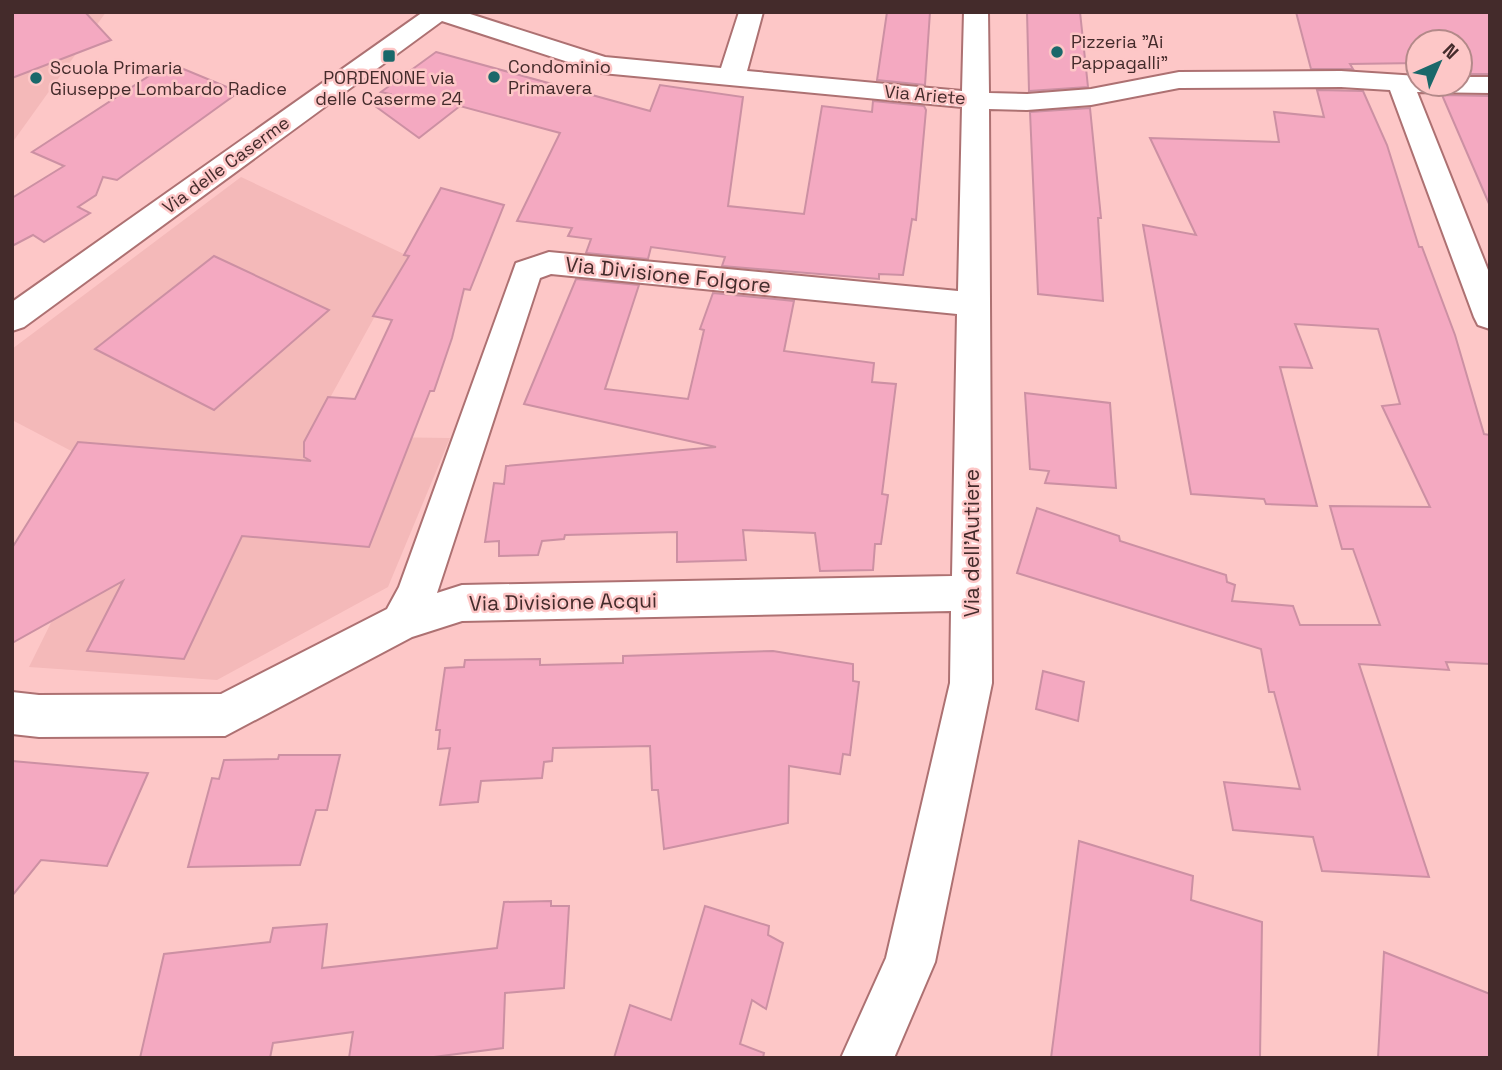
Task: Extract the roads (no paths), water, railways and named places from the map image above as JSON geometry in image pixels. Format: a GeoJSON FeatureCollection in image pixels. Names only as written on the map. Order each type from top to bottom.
{"type":"FeatureCollection","features":[{"type":"Feature","properties":{"kind":"street","name":"Via Ariete"},"geometry":{"type":"LineString","coordinates":[[438,12],[602,65],[973,100],[1027,102],[1091,97],[1179,80],[1341,79],[1404,84]]}},
{"type":"Feature","properties":{"kind":"street","name":"Via delle Caserme"},"geometry":{"type":"LineString","coordinates":[[12,319],[438,12]]}},
{"type":"Feature","properties":{"kind":"street"},"geometry":{"type":"LineString","coordinates":[[732,77],[751,12]]}},
{"type":"Feature","properties":{"kind":"street","name":"Via dell'Autiere"},"geometry":{"type":"LineString","coordinates":[[867,1058],[910,962],[971,683],[973,100],[976,12]]}},
{"type":"Feature","properties":{"kind":"street"},"geometry":{"type":"LineString","coordinates":[[1414,98],[1490,317]]}},
{"type":"Feature","properties":{"kind":"street","name":"Via Divisione Folgore"},"geometry":{"type":"LineString","coordinates":[[401,622],[417,593],[527,271],[549,263],[973,304]]}},
{"type":"Feature","properties":{"kind":"street","name":"Via Divisione Acqui"},"geometry":{"type":"LineString","coordinates":[[12,713],[39,716],[225,715],[401,622],[462,603],[972,593]]}},
{"type":"Feature","properties":{"kind":"place","name":"Pizzeria \"Ai Pappagalli\""},"geometry":{"type":"Point","coordinates":[1057,52]}},
{"type":"Feature","properties":{"kind":"place","name":"PORDENONE via delle Caserme 24"},"geometry":{"type":"Point","coordinates":[389,56]}},
{"type":"Feature","properties":{"kind":"place","name":"Condominio Primavera"},"geometry":{"type":"Point","coordinates":[494,77]}},
{"type":"Feature","properties":{"kind":"place","name":"Scuola Primaria Giuseppe Lombardo Radice"},"geometry":{"type":"Point","coordinates":[36,78]}}]}
